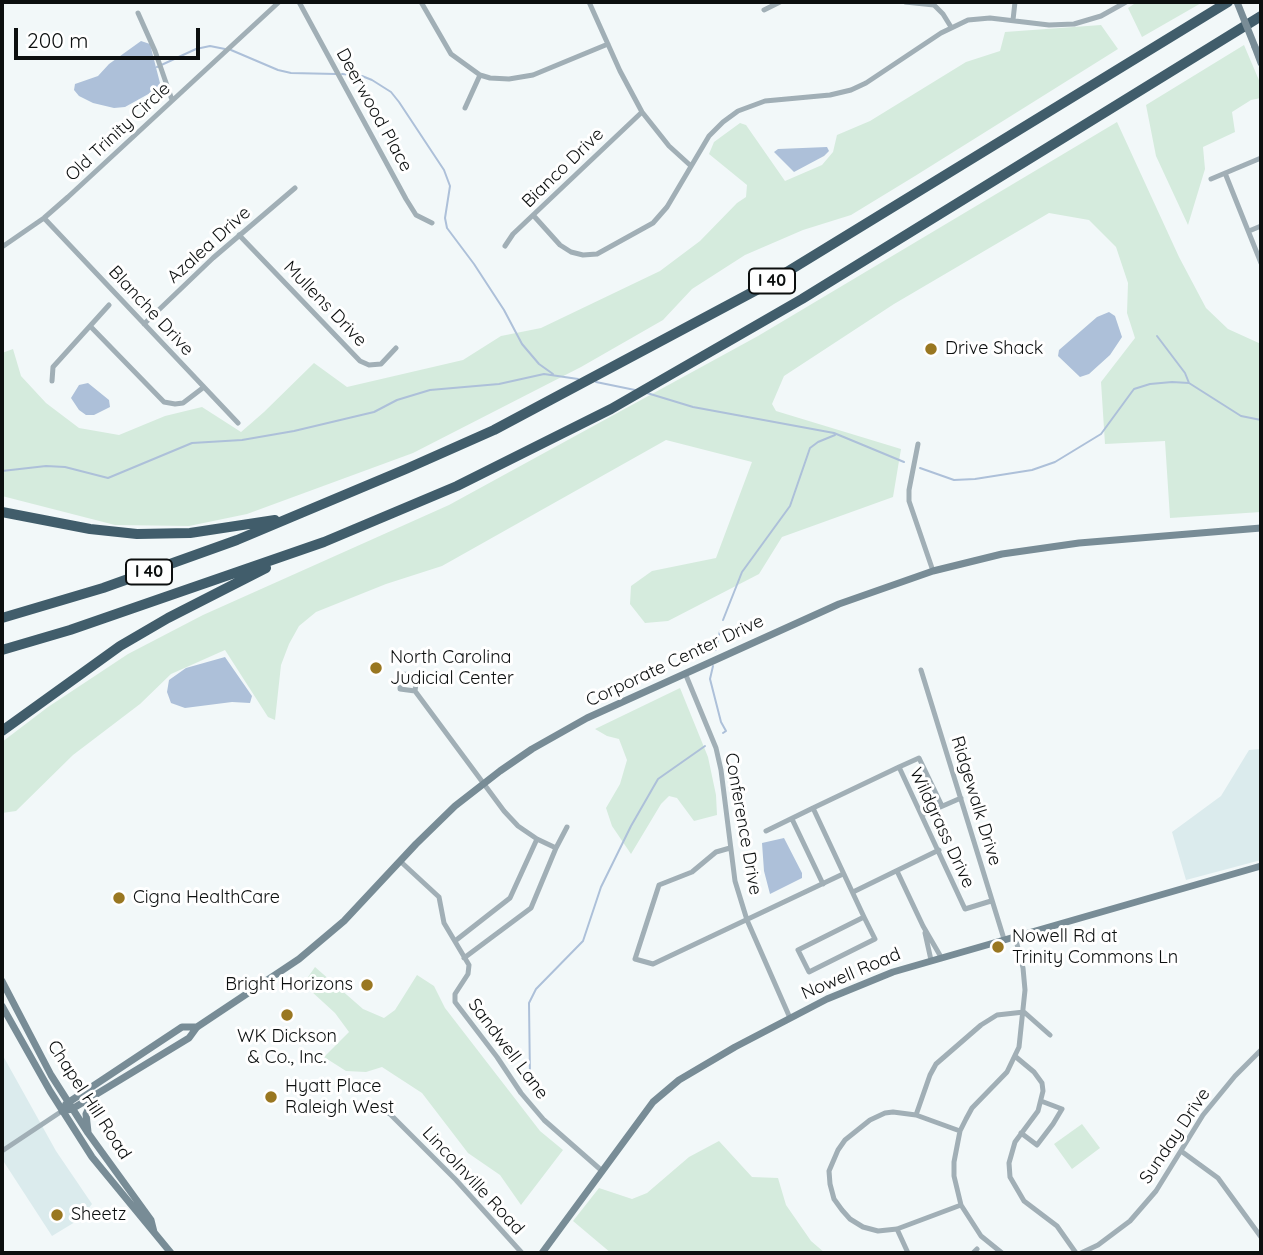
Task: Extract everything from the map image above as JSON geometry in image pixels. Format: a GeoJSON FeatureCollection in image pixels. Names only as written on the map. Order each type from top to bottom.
{"type":"FeatureCollection","features":[{"type":"Feature","properties":{"kind":"highway","name":"I 40"},"geometry":{"type":"LineString","coordinates":[[2,618],[103,588],[237,540],[406,470],[494,430],[764,286],[1228,2]]}},
{"type":"Feature","properties":{"kind":"highway","name":"I 40"},"geometry":{"type":"LineString","coordinates":[[2,650],[70,630],[283,558],[457,486],[611,410],[802,299],[1261,16]]}},
{"type":"Feature","properties":{"kind":"highway"},"geometry":{"type":"LineString","coordinates":[[2,512],[99,530],[137,534],[215,531],[293,516]]}},
{"type":"Feature","properties":{"kind":"highway"},"geometry":{"type":"LineString","coordinates":[[2,731],[120,646],[283,558]]}},
{"type":"Feature","properties":{"kind":"street","name":"Old Trinity Circle"},"geometry":{"type":"LineString","coordinates":[[2,247],[44,218],[279,2]]}},
{"type":"Feature","properties":{"kind":"street","name":"Deerwood Place"},"geometry":{"type":"LineString","coordinates":[[299,2],[411,207],[416,215],[432,223]]}},
{"type":"Feature","properties":{"kind":"street"},"geometry":{"type":"LineString","coordinates":[[421,2],[451,54],[480,75],[500,79],[525,78],[608,44]]}},
{"type":"Feature","properties":{"kind":"street"},"geometry":{"type":"LineString","coordinates":[[589,2],[642,112],[669,146],[691,166]]}},
{"type":"Feature","properties":{"kind":"street"},"geometry":{"type":"LineString","coordinates":[[764,10],[780,2]]}},
{"type":"Feature","properties":{"kind":"street"},"geometry":{"type":"LineString","coordinates":[[905,2],[934,5],[951,27]]}},
{"type":"Feature","properties":{"kind":"street"},"geometry":{"type":"LineString","coordinates":[[1013,20],[1015,2]]}},
{"type":"Feature","properties":{"kind":"street"},"geometry":{"type":"LineString","coordinates":[[533,215],[560,245],[571,252],[597,254],[653,223],[667,207],[715,129],[738,111],[765,101],[830,95],[851,90],[951,27],[975,19],[1049,25],[1074,24],[1101,16],[1126,2]]}},
{"type":"Feature","properties":{"kind":"street"},"geometry":{"type":"LineString","coordinates":[[1237,2],[1261,63]]}},
{"type":"Feature","properties":{"kind":"street"},"geometry":{"type":"LineString","coordinates":[[138,13],[172,100]]}},
{"type":"Feature","properties":{"kind":"street"},"geometry":{"type":"LineString","coordinates":[[465,108],[480,75]]}},
{"type":"Feature","properties":{"kind":"street","name":"Bianco Drive"},"geometry":{"type":"LineString","coordinates":[[505,246],[513,234],[642,112]]}},
{"type":"Feature","properties":{"kind":"street"},"geometry":{"type":"LineString","coordinates":[[1211,179],[1261,158]]}},
{"type":"Feature","properties":{"kind":"street"},"geometry":{"type":"LineString","coordinates":[[1225,173],[1261,263]]}},
{"type":"Feature","properties":{"kind":"street","name":"Azalea Drive"},"geometry":{"type":"LineString","coordinates":[[144,324],[239,235],[295,188]]}},
{"type":"Feature","properties":{"kind":"street","name":"Blanche Drive"},"geometry":{"type":"LineString","coordinates":[[44,218],[238,423]]}},
{"type":"Feature","properties":{"kind":"street"},"geometry":{"type":"LineString","coordinates":[[1249,231],[1261,226]]}},
{"type":"Feature","properties":{"kind":"street","name":"Mullens Drive"},"geometry":{"type":"LineString","coordinates":[[239,235],[360,361],[369,365],[381,364],[396,348]]}},
{"type":"Feature","properties":{"kind":"street"},"geometry":{"type":"LineString","coordinates":[[52,381],[53,367],[109,306]]}},
{"type":"Feature","properties":{"kind":"street"},"geometry":{"type":"LineString","coordinates":[[91,327],[164,402],[183,403],[204,387]]}},
{"type":"Feature","properties":{"kind":"street"},"geometry":{"type":"LineString","coordinates":[[918,444],[909,501],[933,571]]}},
{"type":"Feature","properties":{"kind":"street","name":"Corporate Center Drive"},"geometry":{"type":"LineString","coordinates":[[62,1111],[72,1110],[189,1038],[197,1027],[314,948],[344,921],[446,815],[485,782],[532,749],[567,729],[839,604],[933,571],[1002,554],[1052,547],[1261,528]]}},
{"type":"Feature","properties":{"kind":"street","name":"Ridgewalk Drive"},"geometry":{"type":"LineString","coordinates":[[921,670],[1003,939]]}},
{"type":"Feature","properties":{"kind":"street","name":"Conference Drive"},"geometry":{"type":"LineString","coordinates":[[685,673],[716,748],[735,881],[747,920],[790,1018]]}},
{"type":"Feature","properties":{"kind":"street"},"geometry":{"type":"LineString","coordinates":[[415,691],[504,811],[518,826],[556,848]]}},
{"type":"Feature","properties":{"kind":"street"},"geometry":{"type":"LineString","coordinates":[[900,767],[919,758],[942,806]]}},
{"type":"Feature","properties":{"kind":"street","name":"Wildgrass Drive"},"geometry":{"type":"LineString","coordinates":[[766,831],[900,767],[965,909],[991,901]]}},
{"type":"Feature","properties":{"kind":"street"},"geometry":{"type":"LineString","coordinates":[[922,815],[961,799]]}},
{"type":"Feature","properties":{"kind":"street"},"geometry":{"type":"LineString","coordinates":[[813,808],[875,939],[809,972],[798,950],[864,917]]}},
{"type":"Feature","properties":{"kind":"street"},"geometry":{"type":"LineString","coordinates":[[792,819],[823,884]]}},
{"type":"Feature","properties":{"kind":"street"},"geometry":{"type":"LineString","coordinates":[[400,861],[439,897],[444,923],[464,958],[531,908],[567,827]]}},
{"type":"Feature","properties":{"kind":"street"},"geometry":{"type":"LineString","coordinates":[[455,941],[510,898],[537,839]]}},
{"type":"Feature","properties":{"kind":"street"},"geometry":{"type":"LineString","coordinates":[[730,848],[716,852],[692,872],[659,885],[635,959],[653,964],[843,874]]}},
{"type":"Feature","properties":{"kind":"street"},"geometry":{"type":"LineString","coordinates":[[853,892],[939,850]]}},
{"type":"Feature","properties":{"kind":"street","name":"Nowell Road"},"geometry":{"type":"LineString","coordinates":[[542,1253],[634,1125],[666,1090],[700,1067],[790,1018],[858,985],[931,960],[1261,866]]}},
{"type":"Feature","properties":{"kind":"street"},"geometry":{"type":"LineString","coordinates":[[897,871],[941,957]]}},
{"type":"Feature","properties":{"kind":"street"},"geometry":{"type":"LineString","coordinates":[[923,926],[931,960]]}},
{"type":"Feature","properties":{"kind":"street"},"geometry":{"type":"LineString","coordinates":[[1002,1253],[981,1236],[961,1205],[954,1176],[954,1162],[960,1131],[972,1108],[1007,1072],[1016,1057],[1024,1012],[1023,968],[1015,936]]}},
{"type":"Feature","properties":{"kind":"street","name":"Sandwell Lane"},"geometry":{"type":"LineString","coordinates":[[464,958],[469,965],[468,974],[455,994],[455,1002],[521,1093],[544,1120],[601,1170]]}},
{"type":"Feature","properties":{"kind":"street","name":"Chapel Hill Road"},"geometry":{"type":"LineString","coordinates":[[2,981],[34,1045],[72,1110],[151,1220],[154,1233]]}},
{"type":"Feature","properties":{"kind":"street","name":"Chapel Hill Road"},"geometry":{"type":"LineString","coordinates":[[2,1006],[62,1111],[92,1157],[171,1253]]}},
{"type":"Feature","properties":{"kind":"street"},"geometry":{"type":"LineString","coordinates":[[916,1115],[930,1075],[941,1059],[997,1015],[1024,1012],[1051,1034]]}},
{"type":"Feature","properties":{"kind":"street","name":"Corporate Center Drive"},"geometry":{"type":"LineString","coordinates":[[62,1111],[68,1101],[182,1027],[197,1027]]}},
{"type":"Feature","properties":{"kind":"street","name":"Sunday Drive"},"geometry":{"type":"LineString","coordinates":[[1081,1253],[1112,1236],[1130,1222],[1156,1191],[1203,1115],[1224,1088],[1261,1050]]}},
{"type":"Feature","properties":{"kind":"street"},"geometry":{"type":"LineString","coordinates":[[1016,1057],[1027,1064],[1042,1083],[1038,1111],[1015,1142],[1009,1163],[1010,1177],[1014,1189],[1024,1201],[1057,1226],[1076,1253]]}},
{"type":"Feature","properties":{"kind":"street"},"geometry":{"type":"LineString","coordinates":[[88,1133],[86,1114],[96,1095]]}},
{"type":"Feature","properties":{"kind":"street"},"geometry":{"type":"LineString","coordinates":[[1021,1133],[1037,1145],[1054,1124],[1062,1109],[1041,1101]]}},
{"type":"Feature","properties":{"kind":"street","name":"Lincolnville Road"},"geometry":{"type":"LineString","coordinates":[[371,1103],[390,1114],[522,1253]]}},
{"type":"Feature","properties":{"kind":"street"},"geometry":{"type":"LineString","coordinates":[[2,1151],[62,1111]]}},
{"type":"Feature","properties":{"kind":"street"},"geometry":{"type":"LineString","coordinates":[[960,1131],[916,1115],[893,1112],[870,1120],[845,1140],[829,1171],[834,1199],[850,1219],[863,1227],[878,1231],[897,1229],[961,1205]]}},
{"type":"Feature","properties":{"kind":"street"},"geometry":{"type":"LineString","coordinates":[[1181,1151],[1218,1178],[1261,1237]]}},
{"type":"Feature","properties":{"kind":"street"},"geometry":{"type":"LineString","coordinates":[[897,1229],[908,1253]]}},
{"type":"Feature","properties":{"kind":"shaded area"},"geometry":{"type":"Polygon","coordinates":[[[1261,749],[1261,860],[1186,880],[1172,832],[1221,796],[1249,750],[1261,749]]]}},
{"type":"Feature","properties":{"kind":"shaded area"},"geometry":{"type":"Polygon","coordinates":[[[2,1054],[56,1151],[92,1204],[80,1219],[52,1236],[2,1159],[2,1054]]]}},
{"type":"Feature","properties":{"kind":"green space"},"geometry":{"type":"Polygon","coordinates":[[[1137,2],[1203,2],[1142,37],[1128,8],[1137,2]]]}},
{"type":"Feature","properties":{"kind":"green space"},"geometry":{"type":"Polygon","coordinates":[[[1101,25],[1118,49],[915,176],[851,215],[803,230],[745,255],[692,289],[663,320],[581,367],[413,453],[247,514],[189,526],[115,525],[2,496],[2,353],[13,349],[21,376],[46,403],[79,428],[119,435],[165,416],[202,407],[241,432],[314,363],[347,387],[463,360],[501,336],[541,328],[660,271],[700,241],[746,197],[747,185],[709,154],[714,142],[740,123],[746,125],[785,181],[822,165],[833,152],[837,135],[870,121],[966,62],[1000,51],[1005,32],[1101,25]]]}},
{"type":"Feature","properties":{"kind":"green space"},"geometry":{"type":"Polygon","coordinates":[[[1244,45],[1261,85],[1261,98],[1251,100],[1232,112],[1235,132],[1203,147],[1205,169],[1188,225],[1156,156],[1146,105],[1244,45]]]}},
{"type":"Feature","properties":{"kind":"green space"},"geometry":{"type":"Polygon","coordinates":[[[1117,122],[1179,257],[1206,308],[1228,329],[1261,344],[1261,512],[1170,518],[1165,441],[1105,444],[1101,382],[1135,338],[1127,313],[1128,283],[1116,247],[1089,220],[1049,213],[894,304],[784,376],[772,404],[776,411],[901,449],[893,497],[782,537],[759,574],[668,621],[645,623],[630,604],[631,586],[652,571],[716,558],[752,462],[666,440],[442,566],[386,584],[316,612],[299,626],[281,665],[275,720],[268,717],[225,650],[171,674],[140,704],[73,755],[16,811],[2,813],[2,742],[48,707],[128,654],[203,615],[449,505],[758,336],[1117,122]]]}},
{"type":"Feature","properties":{"kind":"green space"},"geometry":{"type":"Polygon","coordinates":[[[680,688],[708,757],[717,815],[694,821],[677,798],[669,796],[661,804],[631,854],[612,826],[606,808],[620,784],[627,760],[619,739],[595,729],[680,688]]]}},
{"type":"Feature","properties":{"kind":"green space"},"geometry":{"type":"Polygon","coordinates":[[[315,967],[363,1009],[384,1018],[395,1010],[417,975],[434,986],[445,1008],[540,1131],[563,1150],[521,1205],[500,1175],[468,1153],[422,1093],[382,1067],[366,1072],[346,1071],[324,1057],[349,1032],[335,1013],[311,991],[306,980],[315,967]]]}},
{"type":"Feature","properties":{"kind":"green space"},"geometry":{"type":"Polygon","coordinates":[[[1082,1124],[1100,1148],[1072,1169],[1054,1144],[1082,1124]]]}},
{"type":"Feature","properties":{"kind":"green space"},"geometry":{"type":"Polygon","coordinates":[[[719,1141],[752,1177],[778,1178],[786,1205],[811,1241],[825,1253],[611,1253],[573,1221],[599,1188],[632,1199],[647,1193],[689,1157],[719,1141]]]}},
{"type":"Feature","properties":{"kind":"water"},"geometry":{"type":"Polygon","coordinates":[[[141,41],[150,44],[161,87],[125,107],[114,108],[93,103],[79,96],[74,90],[75,84],[98,76],[109,64],[141,41]]]}},
{"type":"Feature","properties":{"kind":"water"},"geometry":{"type":"Polygon","coordinates":[[[827,147],[829,151],[824,156],[794,172],[774,152],[778,149],[827,147]]]}},
{"type":"Feature","properties":{"kind":"water"},"geometry":{"type":"Polygon","coordinates":[[[1109,312],[1115,316],[1122,337],[1110,355],[1089,374],[1080,377],[1058,356],[1059,350],[1097,317],[1109,312]]]}},
{"type":"Feature","properties":{"kind":"water"},"geometry":{"type":"Polygon","coordinates":[[[88,383],[109,400],[110,407],[94,415],[86,415],[79,410],[71,398],[79,385],[88,383]]]}},
{"type":"Feature","properties":{"kind":"water"},"geometry":{"type":"Polygon","coordinates":[[[225,657],[252,696],[250,703],[232,702],[185,708],[171,703],[167,692],[169,680],[186,668],[225,657]]]}},
{"type":"Feature","properties":{"kind":"water"},"geometry":{"type":"Polygon","coordinates":[[[784,838],[802,878],[770,894],[764,871],[762,843],[784,838]]]}},
{"type":"Feature","properties":{"kind":"waterway"},"geometry":{"type":"LineString","coordinates":[[157,67],[196,49],[210,46],[225,49]]}},
{"type":"Feature","properties":{"kind":"waterway"},"geometry":{"type":"LineString","coordinates":[[231,50],[291,73],[336,74]]}},
{"type":"Feature","properties":{"kind":"waterway"},"geometry":{"type":"LineString","coordinates":[[342,74],[372,80],[391,92],[399,102],[444,170],[450,186],[445,218],[447,228],[504,310],[522,344],[539,364],[553,374]]}},
{"type":"Feature","properties":{"kind":"waterway"},"geometry":{"type":"LineString","coordinates":[[1157,336],[1185,373],[1189,383]]}},
{"type":"Feature","properties":{"kind":"waterway"},"geometry":{"type":"LineString","coordinates":[[2,471],[46,466],[65,467],[108,478],[192,443],[242,440],[294,431],[374,412],[397,400],[430,390],[499,384],[544,374],[578,379]]}},
{"type":"Feature","properties":{"kind":"waterway"},"geometry":{"type":"LineString","coordinates":[[596,382],[635,390]]}},
{"type":"Feature","properties":{"kind":"waterway"},"geometry":{"type":"LineString","coordinates":[[920,468],[954,480],[1032,470],[1055,462],[1101,434],[1134,389],[1150,384],[1189,383],[1241,416],[1261,420]]}},
{"type":"Feature","properties":{"kind":"waterway"},"geometry":{"type":"LineString","coordinates":[[647,393],[693,407],[834,433],[904,462]]}},
{"type":"Feature","properties":{"kind":"waterway"},"geometry":{"type":"LineString","coordinates":[[723,620],[742,572],[790,506],[810,448],[835,435]]}},
{"type":"Feature","properties":{"kind":"waterway"},"geometry":{"type":"LineString","coordinates":[[716,650],[720,631]]}},
{"type":"Feature","properties":{"kind":"waterway"},"geometry":{"type":"LineString","coordinates":[[713,666],[710,679],[721,722],[726,731],[723,733]]}},
{"type":"Feature","properties":{"kind":"waterway"},"geometry":{"type":"LineString","coordinates":[[530,1079],[529,1003],[536,989],[583,941],[601,887],[658,779],[705,746]]}},
{"type":"Feature","properties":{"kind":"place","name":"Drive Shack"},"geometry":{"type":"Point","coordinates":[931,349]}},
{"type":"Feature","properties":{"kind":"place","name":"North Carolina Judicial Center"},"geometry":{"type":"Point","coordinates":[376,668]}},
{"type":"Feature","properties":{"kind":"place","name":"Cigna HealthCare"},"geometry":{"type":"Point","coordinates":[119,898]}},
{"type":"Feature","properties":{"kind":"place","name":"Nowell Rd at Trinity Commons Ln"},"geometry":{"type":"Point","coordinates":[998,947]}},
{"type":"Feature","properties":{"kind":"place","name":"Bright Horizons"},"geometry":{"type":"Point","coordinates":[367,985]}},
{"type":"Feature","properties":{"kind":"place","name":"WK Dickson & Co., Inc."},"geometry":{"type":"Point","coordinates":[287,1015]}},
{"type":"Feature","properties":{"kind":"place","name":"Hyatt Place Raleigh West"},"geometry":{"type":"Point","coordinates":[271,1097]}},
{"type":"Feature","properties":{"kind":"place","name":"Sheetz"},"geometry":{"type":"Point","coordinates":[57,1215]}}]}
